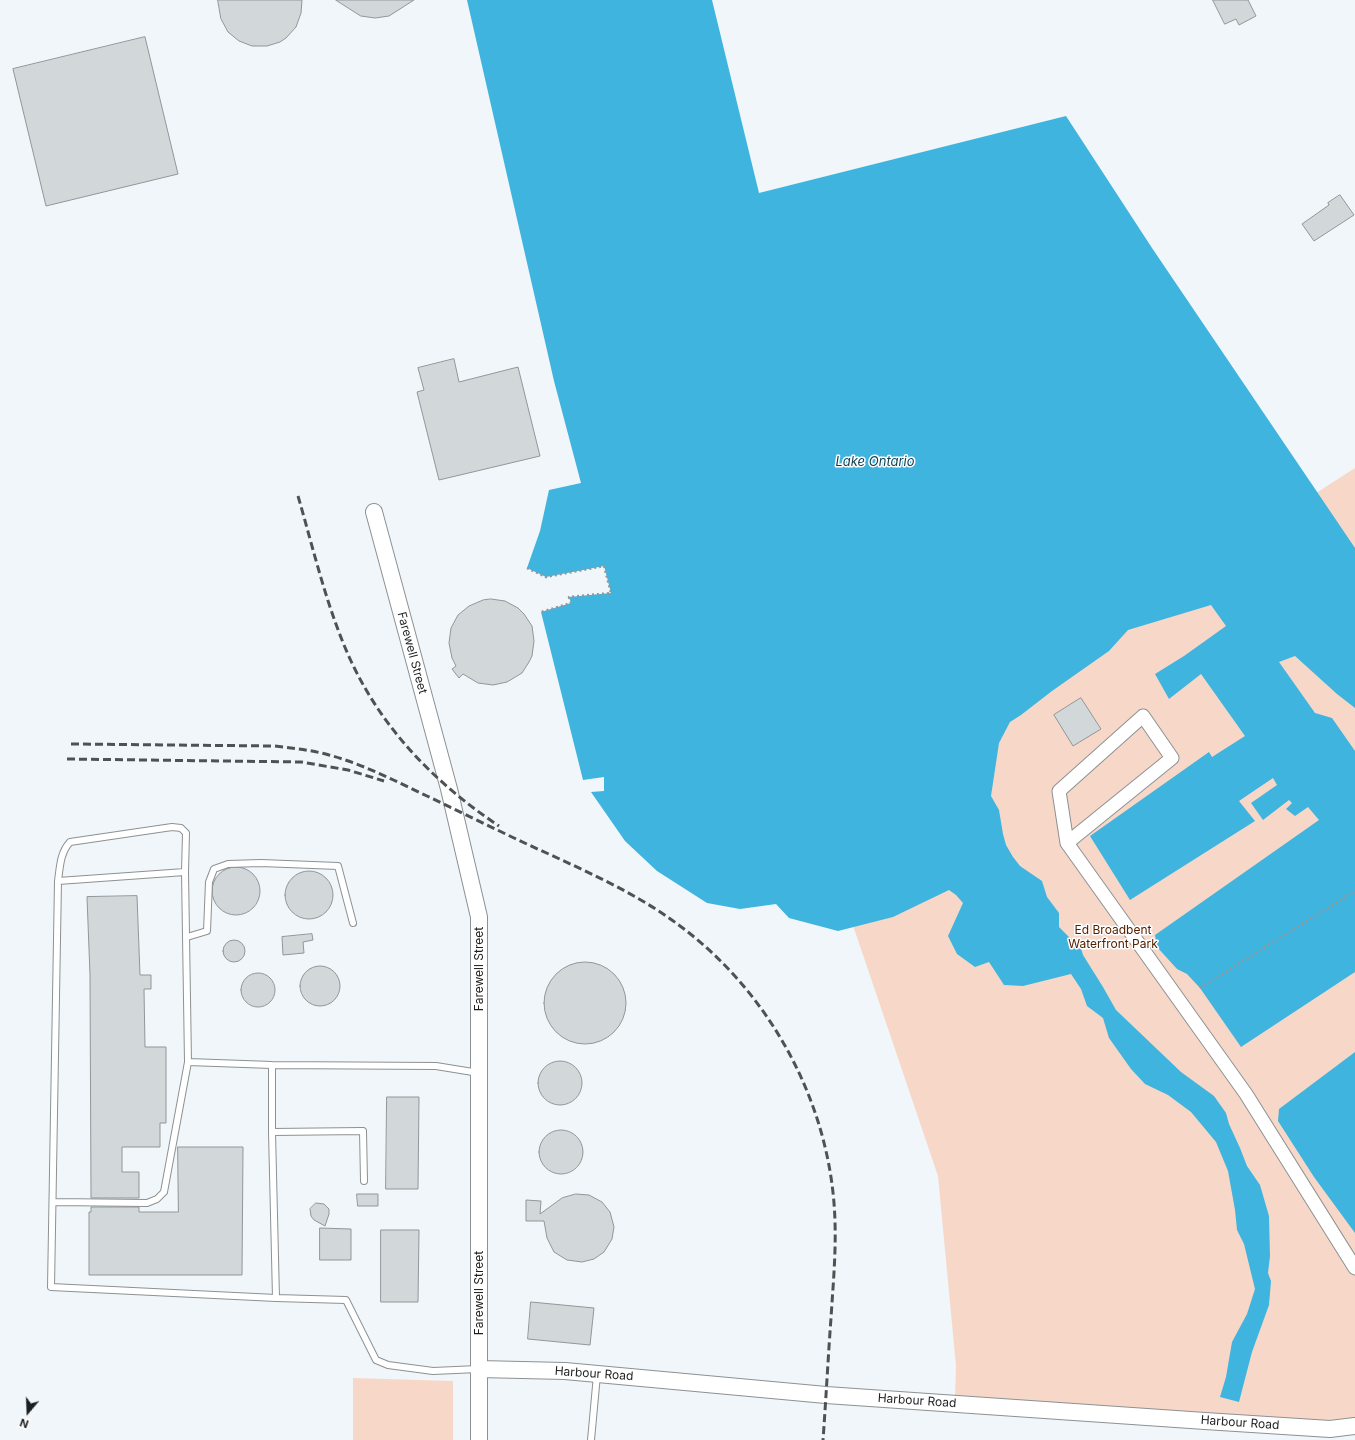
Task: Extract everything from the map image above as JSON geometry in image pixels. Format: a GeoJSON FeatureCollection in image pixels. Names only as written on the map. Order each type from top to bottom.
{"type":"FeatureCollection","features":[{"type":"Feature","properties":{"kind":"street","name":"Farewell Street"},"geometry":{"type":"LineString","coordinates":[[374,512],[449,789],[479,917],[479,1440]]}},
{"type":"Feature","properties":{"kind":"street"},"geometry":{"type":"LineString","coordinates":[[1067,843],[1172,758],[1143,716],[1059,791],[1067,843],[1246,1094],[1355,1268]]}},
{"type":"Feature","properties":{"kind":"street","name":"Harbour Road"},"geometry":{"type":"LineString","coordinates":[[479,1369],[565,1371],[826,1395],[1205,1421],[1330,1429],[1355,1426]]}},
{"type":"Feature","properties":{"kind":"lane"},"geometry":{"type":"LineString","coordinates":[[53,1202],[147,1203],[157,1199],[164,1192],[188,1062],[185,872],[186,833],[181,828],[172,827],[70,842],[65,847],[61,856],[58,881],[51,1287],[346,1300],[376,1360],[388,1365],[433,1371],[479,1369]]}},
{"type":"Feature","properties":{"kind":"lane"},"geometry":{"type":"LineString","coordinates":[[187,937],[207,931],[209,882],[214,869],[228,864],[261,862],[338,866],[353,923]]}},
{"type":"Feature","properties":{"kind":"lane"},"geometry":{"type":"LineString","coordinates":[[58,881],[185,872]]}},
{"type":"Feature","properties":{"kind":"lane"},"geometry":{"type":"LineString","coordinates":[[188,1062],[272,1065],[436,1066],[479,1073]]}},
{"type":"Feature","properties":{"kind":"lane"},"geometry":{"type":"LineString","coordinates":[[272,1065],[276,1298]]}},
{"type":"Feature","properties":{"kind":"lane"},"geometry":{"type":"LineString","coordinates":[[272,1132],[363,1132],[364,1181]]}},
{"type":"Feature","properties":{"kind":"lane"},"geometry":{"type":"LineString","coordinates":[[591,1440],[597,1374]]}},
{"type":"Feature","properties":{"kind":"path"},"geometry":{"type":"LineString","coordinates":[[527,568],[546,576],[604,566],[611,593],[569,597],[571,603],[541,612]]}},
{"type":"Feature","properties":{"kind":"path"},"geometry":{"type":"LineString","coordinates":[[1200,988],[1355,891]]}},
{"type":"Feature","properties":{"kind":"green space","name":"Ed Broadbent Waterfront Park"},"geometry":{"type":"Polygon","coordinates":[[[1355,468],[1355,1423],[955,1397],[956,1366],[938,1176],[843,896],[978,711],[1355,468]]]}},
{"type":"Feature","properties":{"kind":"green space"},"geometry":{"type":"Polygon","coordinates":[[[353,1378],[453,1381],[453,1440],[353,1440],[353,1378]]]}},
{"type":"Feature","properties":{"kind":"water","name":"Lake Ontario"},"geometry":{"type":"Polygon","coordinates":[[[467,0],[712,0],[759,193],[1066,116],[1152,248],[1355,548],[1355,708],[1337,694],[1295,656],[1279,662],[1315,713],[1332,718],[1355,751],[1355,972],[1241,1047],[1200,988],[1187,974],[1177,969],[1157,947],[1155,935],[1319,820],[1308,807],[1295,816],[1286,809],[1292,803],[1289,800],[1263,820],[1251,803],[1277,785],[1273,778],[1239,801],[1255,821],[1130,900],[1090,836],[1209,752],[1212,757],[1245,736],[1201,674],[1169,699],[1155,674],[1184,656],[1226,626],[1211,605],[1128,630],[1109,651],[1010,722],[999,743],[991,796],[999,810],[1006,845],[1013,857],[1020,866],[1042,881],[1047,897],[1059,913],[1059,927],[1071,939],[1080,945],[1083,955],[1116,1010],[1181,1072],[1214,1096],[1226,1113],[1229,1124],[1247,1166],[1260,1185],[1269,1216],[1270,1256],[1268,1273],[1271,1281],[1269,1305],[1252,1352],[1239,1402],[1220,1397],[1226,1377],[1232,1342],[1247,1314],[1255,1289],[1244,1244],[1237,1230],[1228,1171],[1216,1142],[1191,1112],[1168,1095],[1145,1084],[1131,1069],[1109,1038],[1103,1018],[1087,1006],[1081,989],[1071,974],[1023,986],[1004,985],[989,962],[975,967],[957,954],[948,936],[963,903],[949,890],[893,917],[838,931],[789,918],[776,904],[740,909],[707,903],[657,871],[625,841],[591,792],[604,791],[604,777],[583,780],[541,612],[571,603],[569,597],[611,593],[604,566],[546,577],[527,568],[540,531],[549,490],[581,483],[554,381],[467,0]]]}},
{"type":"Feature","properties":{"kind":"water"},"geometry":{"type":"Polygon","coordinates":[[[1355,1052],[1355,1233],[1314,1177],[1278,1121],[1279,1109],[1355,1052]]]}},
{"type":"Feature","properties":{"kind":"building"},"geometry":{"type":"Polygon","coordinates":[[[218,0],[302,0],[301,13],[296,27],[286,38],[280,42],[267,46],[252,46],[239,41],[228,32],[221,19],[218,0]]]}},
{"type":"Feature","properties":{"kind":"building"},"geometry":{"type":"Polygon","coordinates":[[[336,0],[414,0],[389,16],[375,18],[361,16],[336,0]]]}},
{"type":"Feature","properties":{"kind":"building"},"geometry":{"type":"Polygon","coordinates":[[[1213,0],[1248,0],[1256,16],[1239,25],[1236,19],[1225,24],[1213,0]]]}},
{"type":"Feature","properties":{"kind":"building"},"geometry":{"type":"Polygon","coordinates":[[[145,37],[178,174],[46,206],[13,69],[145,37]]]}},
{"type":"Feature","properties":{"kind":"building"},"geometry":{"type":"Polygon","coordinates":[[[1340,195],[1354,215],[1314,241],[1302,224],[1329,205],[1328,203],[1340,195]]]}},
{"type":"Feature","properties":{"kind":"building"},"geometry":{"type":"Polygon","coordinates":[[[454,359],[459,382],[518,367],[540,456],[439,480],[417,392],[424,390],[418,368],[454,359]]]}},
{"type":"Feature","properties":{"kind":"building"},"geometry":{"type":"Polygon","coordinates":[[[491,599],[505,601],[518,608],[532,626],[534,641],[532,656],[522,673],[507,682],[493,685],[478,683],[463,674],[459,678],[452,669],[456,666],[452,658],[449,643],[451,628],[458,615],[469,606],[483,600],[491,599]]]}},
{"type":"Feature","properties":{"kind":"building"},"geometry":{"type":"Polygon","coordinates":[[[1081,698],[1101,729],[1073,746],[1054,715],[1081,698]]]}},
{"type":"Feature","properties":{"kind":"building"},"geometry":{"type":"Polygon","coordinates":[[[231,867],[241,867],[253,874],[260,886],[260,896],[253,908],[241,915],[231,915],[223,911],[216,904],[212,896],[212,886],[216,878],[223,871],[231,867]]]}},
{"type":"Feature","properties":{"kind":"building"},"geometry":{"type":"Polygon","coordinates":[[[309,871],[318,873],[326,878],[331,886],[333,895],[331,904],[326,912],[318,917],[309,919],[300,917],[292,912],[287,904],[285,895],[287,886],[292,878],[300,873],[309,871]]]}},
{"type":"Feature","properties":{"kind":"building"},"geometry":{"type":"Polygon","coordinates":[[[137,896],[140,975],[151,975],[151,989],[144,989],[145,1047],[166,1047],[166,1123],[160,1123],[160,1147],[122,1147],[122,1172],[139,1172],[139,1198],[91,1198],[90,975],[87,897],[137,896]]]}},
{"type":"Feature","properties":{"kind":"building"},"geometry":{"type":"Polygon","coordinates":[[[312,934],[313,940],[303,942],[304,953],[283,955],[282,937],[312,934]]]}},
{"type":"Feature","properties":{"kind":"building"},"geometry":{"type":"Polygon","coordinates":[[[234,940],[238,941],[244,947],[244,955],[238,961],[234,962],[230,961],[224,955],[223,951],[224,947],[230,941],[234,940]]]}},
{"type":"Feature","properties":{"kind":"building"},"geometry":{"type":"Polygon","coordinates":[[[585,962],[601,965],[614,974],[623,987],[626,1003],[623,1019],[614,1032],[601,1041],[585,1044],[569,1041],[556,1032],[547,1019],[544,1003],[547,987],[556,974],[569,965],[585,962]]]}},
{"type":"Feature","properties":{"kind":"building"},"geometry":{"type":"Polygon","coordinates":[[[324,966],[331,969],[337,975],[340,986],[339,994],[331,1003],[324,1006],[316,1006],[309,1003],[301,994],[300,982],[303,975],[312,967],[324,966]]]}},
{"type":"Feature","properties":{"kind":"building"},"geometry":{"type":"Polygon","coordinates":[[[261,973],[270,978],[274,983],[274,997],[270,1002],[265,1006],[255,1007],[251,1006],[242,997],[241,987],[242,983],[251,974],[261,973]]]}},
{"type":"Feature","properties":{"kind":"building"},"geometry":{"type":"Polygon","coordinates":[[[556,1061],[564,1061],[576,1067],[582,1079],[582,1087],[576,1099],[564,1105],[556,1105],[544,1099],[538,1087],[538,1079],[544,1067],[556,1061]]]}},
{"type":"Feature","properties":{"kind":"building"},"geometry":{"type":"Polygon","coordinates":[[[387,1097],[419,1097],[418,1189],[386,1189],[387,1097]]]}},
{"type":"Feature","properties":{"kind":"building"},"geometry":{"type":"Polygon","coordinates":[[[561,1130],[573,1134],[579,1140],[583,1152],[579,1164],[573,1170],[561,1174],[549,1170],[543,1164],[539,1152],[543,1140],[549,1134],[561,1130]]]}},
{"type":"Feature","properties":{"kind":"building"},"geometry":{"type":"Polygon","coordinates":[[[178,1147],[243,1147],[242,1275],[89,1275],[89,1212],[91,1212],[91,1207],[139,1207],[139,1212],[178,1212],[178,1147]]]}},
{"type":"Feature","properties":{"kind":"building"},"geometry":{"type":"Polygon","coordinates":[[[357,1194],[378,1194],[378,1206],[358,1206],[357,1194]]]}},
{"type":"Feature","properties":{"kind":"building"},"geometry":{"type":"Polygon","coordinates":[[[576,1194],[589,1195],[602,1202],[610,1212],[614,1227],[612,1239],[604,1252],[594,1259],[582,1262],[567,1260],[554,1252],[547,1238],[544,1221],[526,1221],[526,1200],[541,1201],[540,1214],[562,1198],[576,1194]]]}},
{"type":"Feature","properties":{"kind":"building"},"geometry":{"type":"Polygon","coordinates":[[[316,1203],[324,1204],[329,1209],[325,1226],[314,1220],[311,1216],[310,1209],[316,1203]]]}},
{"type":"Feature","properties":{"kind":"building"},"geometry":{"type":"Polygon","coordinates":[[[320,1228],[351,1229],[351,1260],[320,1260],[320,1228]]]}},
{"type":"Feature","properties":{"kind":"building"},"geometry":{"type":"Polygon","coordinates":[[[381,1230],[419,1230],[418,1302],[381,1302],[381,1230]]]}},
{"type":"Feature","properties":{"kind":"building"},"geometry":{"type":"Polygon","coordinates":[[[531,1302],[594,1308],[590,1345],[528,1339],[531,1302]]]}},
{"type":"Feature","properties":{"kind":"railway"},"geometry":{"type":"LineString","coordinates":[[298,496],[335,621],[342,641],[364,686],[379,710],[413,754],[454,792],[499,826]]}},
{"type":"Feature","properties":{"kind":"railway"},"geometry":{"type":"LineString","coordinates":[[71,744],[274,746],[309,750],[342,759],[391,779],[618,887],[638,898],[676,923],[710,951],[740,982],[767,1017],[790,1054],[808,1094],[822,1135],[831,1178],[835,1222],[834,1270],[823,1440]]}},
{"type":"Feature","properties":{"kind":"railway"},"geometry":{"type":"LineString","coordinates":[[67,759],[301,762],[348,770],[384,781]]}}]}
